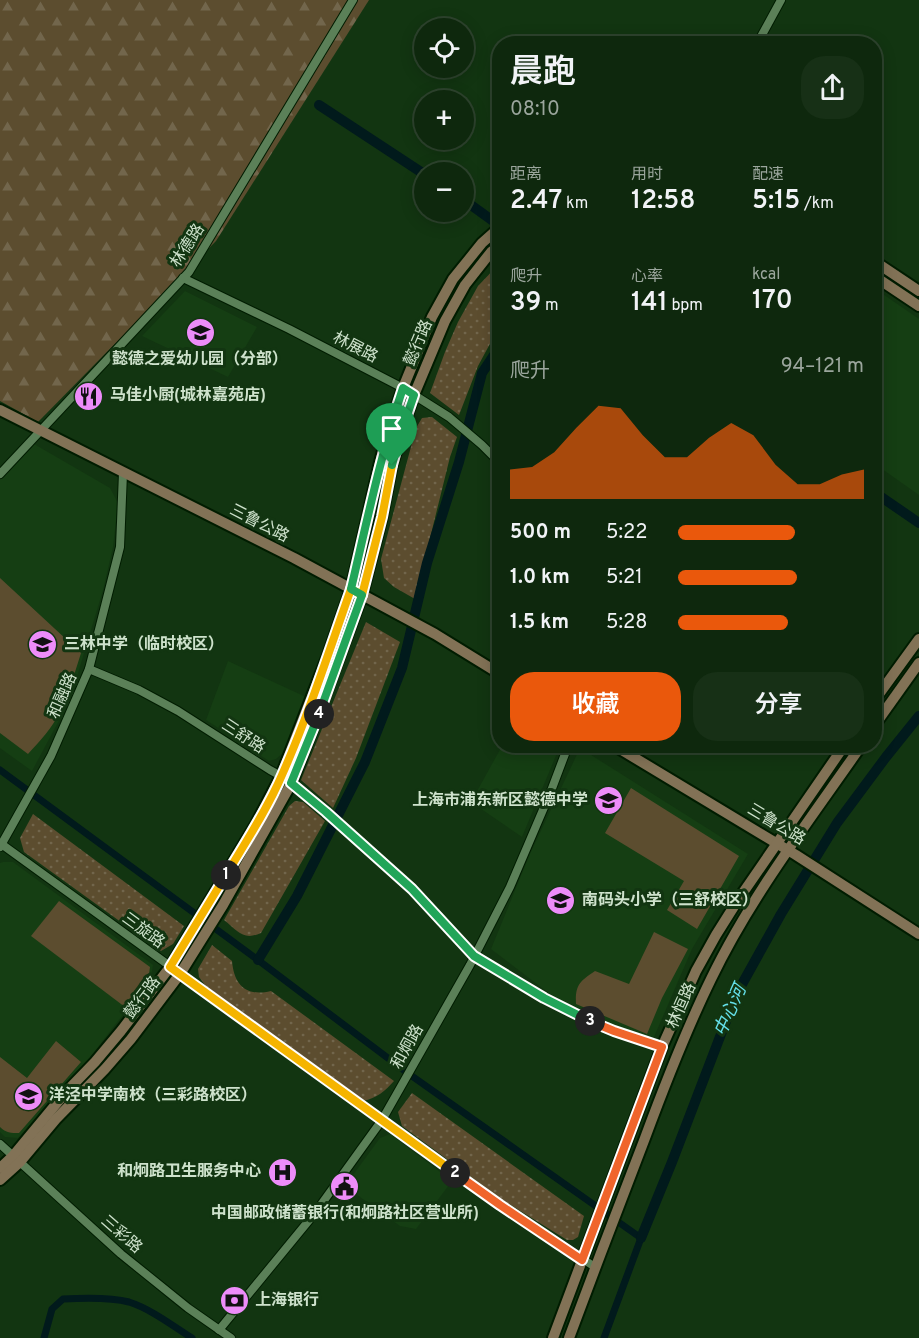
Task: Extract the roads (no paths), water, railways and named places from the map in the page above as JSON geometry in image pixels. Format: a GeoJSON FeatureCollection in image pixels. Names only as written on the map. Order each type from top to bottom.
{"type":"FeatureCollection","features":[{"type":"Feature","properties":{"kind":"main road","name":"懿行路"},"geometry":{"type":"LineString","coordinates":[[0,1180],[66,1092],[95,1062],[170,967],[256,824],[282,776],[351,589],[380,462],[403,388],[432,316],[453,279],[492,234]]}},
{"type":"Feature","properties":{"kind":"main road","name":"懿行路"},"geometry":{"type":"LineString","coordinates":[[0,1168],[17,1159],[77,1099],[124,1047],[180,974],[223,904],[291,783],[318,717],[362,595],[382,517],[392,465],[414,395],[445,321],[465,285],[492,253]]}},
{"type":"Feature","properties":{"kind":"main road"},"geometry":{"type":"LineString","coordinates":[[882,266],[919,291]]}},
{"type":"Feature","properties":{"kind":"main road"},"geometry":{"type":"LineString","coordinates":[[882,281],[919,306]]}},
{"type":"Feature","properties":{"kind":"main road","name":"三鲁公路"},"geometry":{"type":"LineString","coordinates":[[0,410],[206,513],[351,589],[440,637],[492,669]]}},
{"type":"Feature","properties":{"kind":"main road"},"geometry":{"type":"LineString","coordinates":[[882,690],[919,639]]}},
{"type":"Feature","properties":{"kind":"main road"},"geometry":{"type":"LineString","coordinates":[[882,715],[919,663]]}},
{"type":"Feature","properties":{"kind":"main road","name":"三鲁公路"},"geometry":{"type":"LineString","coordinates":[[627,753],[776,842],[919,934]]}},
{"type":"Feature","properties":{"kind":"main road","name":"林恒路"},"geometry":{"type":"LineString","coordinates":[[553,1338],[662,1047],[696,971],[716,935],[776,842],[839,753]]}},
{"type":"Feature","properties":{"kind":"main road","name":"林恒路"},"geometry":{"type":"LineString","coordinates":[[568,1338],[678,1052],[711,978],[750,909],[792,852],[856,753]]}},
{"type":"Feature","properties":{"kind":"street","name":"林德路"},"geometry":{"type":"LineString","coordinates":[[0,474],[189,272],[353,0]]}},
{"type":"Feature","properties":{"kind":"street"},"geometry":{"type":"LineString","coordinates":[[761,36],[781,0]]}},
{"type":"Feature","properties":{"kind":"street","name":"林展路"},"geometry":{"type":"LineString","coordinates":[[183,278],[403,388],[448,417],[492,455]]}},
{"type":"Feature","properties":{"kind":"street","name":"和融路"},"geometry":{"type":"LineString","coordinates":[[1,845],[51,756],[89,669],[120,547],[123,473]]}},
{"type":"Feature","properties":{"kind":"street","name":"三舒路"},"geometry":{"type":"LineString","coordinates":[[89,669],[139,690],[178,711],[282,776],[326,812],[419,897],[474,956],[544,998],[583,1018],[662,1047]]}},
{"type":"Feature","properties":{"kind":"street","name":"和炯路"},"geometry":{"type":"LineString","coordinates":[[219,1330],[315,1212],[382,1120],[510,887],[565,753]]}},
{"type":"Feature","properties":{"kind":"street","name":"三旋路"},"geometry":{"type":"LineString","coordinates":[[1,845],[500,1205],[595,1268]]}},
{"type":"Feature","properties":{"kind":"street","name":"三彩路"},"geometry":{"type":"LineString","coordinates":[[0,1144],[121,1254],[188,1308],[231,1338]]}},
{"type":"Feature","properties":{"kind":"waterway"},"geometry":{"type":"LineString","coordinates":[[319,105],[414,167]]}},
{"type":"Feature","properties":{"kind":"waterway"},"geometry":{"type":"LineString","coordinates":[[474,207],[492,220]]}},
{"type":"Feature","properties":{"kind":"waterway"},"geometry":{"type":"LineString","coordinates":[[258,960],[297,896],[365,762],[402,668],[427,563],[459,462],[482,373],[492,358]]}},
{"type":"Feature","properties":{"kind":"waterway"},"geometry":{"type":"LineString","coordinates":[[882,498],[919,523]]}},
{"type":"Feature","properties":{"kind":"waterway","name":"中心河"},"geometry":{"type":"LineString","coordinates":[[641,1238],[736,995],[781,914],[837,823],[919,716]]}},
{"type":"Feature","properties":{"kind":"waterway"},"geometry":{"type":"LineString","coordinates":[[0,770],[409,1074],[641,1238],[604,1338]]}},
{"type":"Feature","properties":{"kind":"waterway"},"geometry":{"type":"LineString","coordinates":[[44,1338],[52,1309],[63,1299],[87,1298],[121,1300],[137,1305],[192,1338]]}},
{"type":"Feature","properties":{"kind":"place","name":"懿德之爱幼儿园（分部）"},"geometry":{"type":"Point","coordinates":[200,332]}},
{"type":"Feature","properties":{"kind":"place","name":"马佳小厨(城林嘉苑店)"},"geometry":{"type":"Point","coordinates":[89,396]}},
{"type":"Feature","properties":{"kind":"place","name":"三林中学（临时校区）"},"geometry":{"type":"Point","coordinates":[43,645]}},
{"type":"Feature","properties":{"kind":"place","name":"上海市浦东新区懿德中学"},"geometry":{"type":"Point","coordinates":[609,801]}},
{"type":"Feature","properties":{"kind":"place","name":"南码头小学（三舒校区）"},"geometry":{"type":"Point","coordinates":[561,901]}},
{"type":"Feature","properties":{"kind":"place","name":"洋泾中学南校（三彩路校区）"},"geometry":{"type":"Point","coordinates":[28,1096]}},
{"type":"Feature","properties":{"kind":"place","name":"和炯路卫生服务中心"},"geometry":{"type":"Point","coordinates":[282,1172]}},
{"type":"Feature","properties":{"kind":"place","name":"中国邮政储蓄银行(和炯路社区营业所)"},"geometry":{"type":"Point","coordinates":[345,1186]}},
{"type":"Feature","properties":{"kind":"place","name":"上海银行"},"geometry":{"type":"Point","coordinates":[234,1301]}}]}
